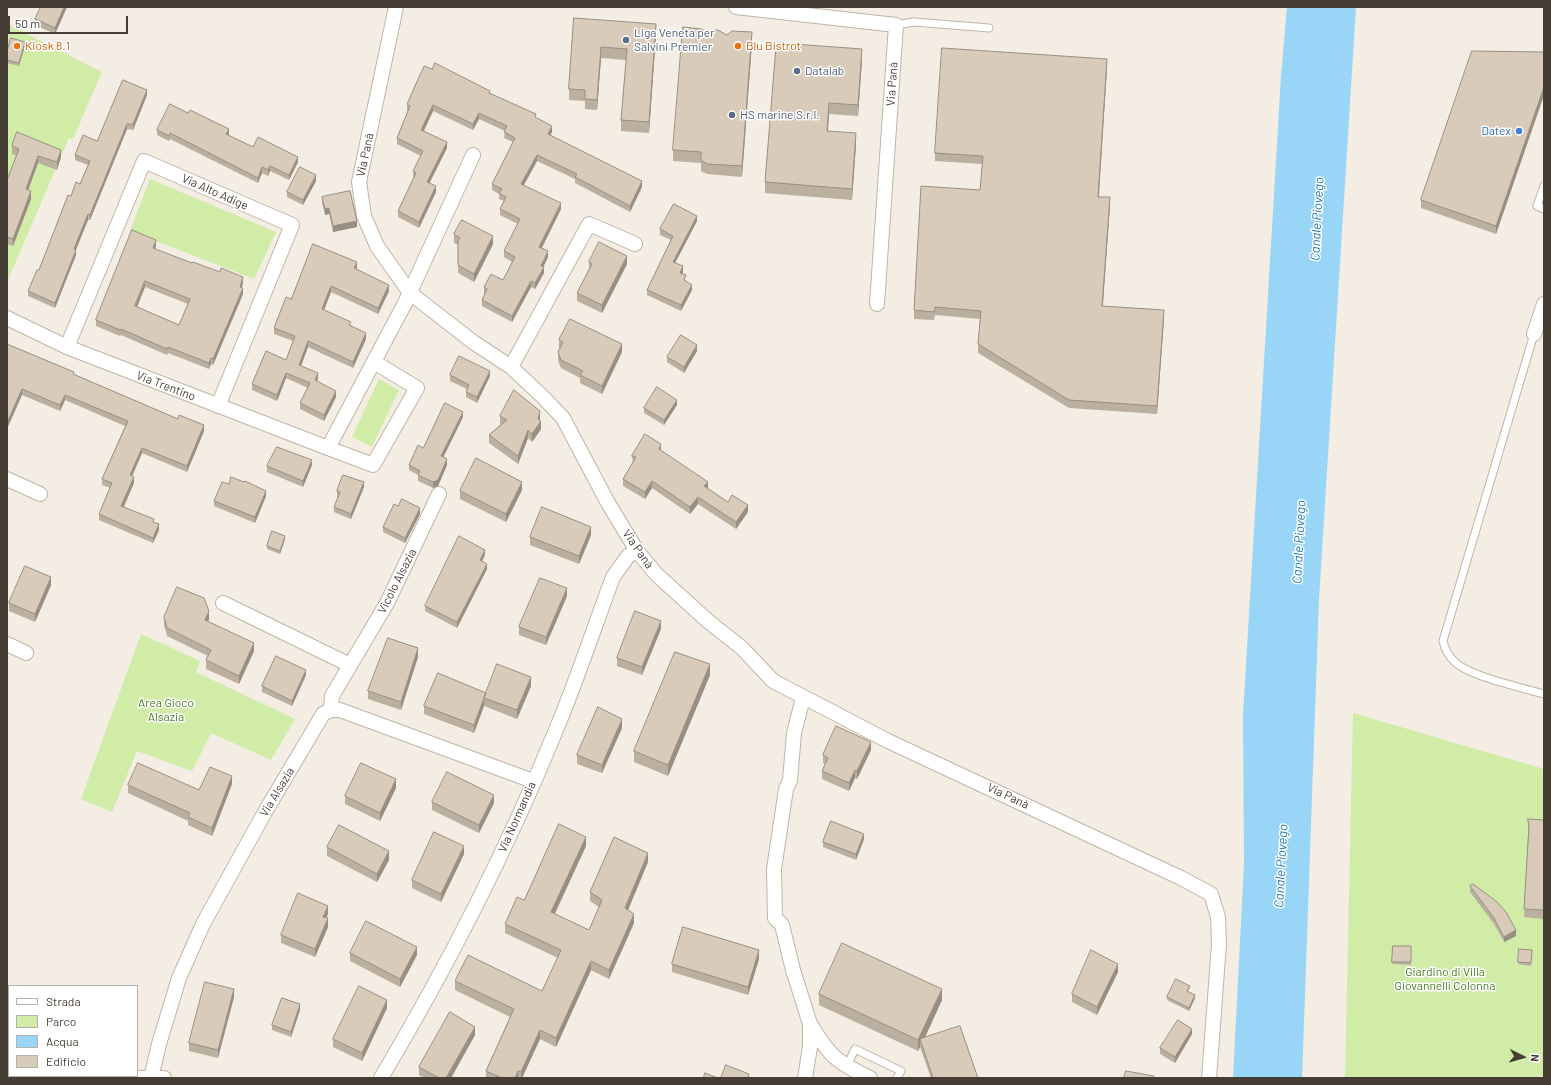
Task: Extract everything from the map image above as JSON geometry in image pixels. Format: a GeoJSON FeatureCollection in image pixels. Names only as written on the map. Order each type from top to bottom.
{"type":"FeatureCollection","features":[{"type":"Feature","properties":{"kind":"street","name":"Via Panà"},"geometry":{"type":"LineString","coordinates":[[396,7],[359,182],[364,216],[377,246],[410,293],[473,342],[511,367],[543,396],[563,418],[608,503],[637,551],[656,574],[693,609],[742,648],[773,681],[803,698],[888,740],[1181,878],[1211,894],[1218,916],[1219,944],[1209,1078]]}},
{"type":"Feature","properties":{"kind":"street"},"geometry":{"type":"LineString","coordinates":[[736,7],[896,25]]}},
{"type":"Feature","properties":{"kind":"street","name":"Via Panà"},"geometry":{"type":"LineString","coordinates":[[877,304],[896,25]]}},
{"type":"Feature","properties":{"kind":"street"},"geometry":{"type":"LineString","coordinates":[[328,448],[410,293],[473,155]]}},
{"type":"Feature","properties":{"kind":"street","name":"Via Alto Adige"},"geometry":{"type":"LineString","coordinates":[[67,347],[144,161],[292,226],[218,406]]}},
{"type":"Feature","properties":{"kind":"street"},"geometry":{"type":"LineString","coordinates":[[511,367],[589,224],[634,244]]}},
{"type":"Feature","properties":{"kind":"street"},"geometry":{"type":"LineString","coordinates":[[1534,334],[1544,304]]}},
{"type":"Feature","properties":{"kind":"street","name":"Via Trentino"},"geometry":{"type":"LineString","coordinates":[[7,318],[67,347],[373,465],[417,388],[374,362]]}},
{"type":"Feature","properties":{"kind":"street"},"geometry":{"type":"LineString","coordinates":[[7,479],[40,494]]}},
{"type":"Feature","properties":{"kind":"street","name":"Vicolo Alsazia"},"geometry":{"type":"LineString","coordinates":[[331,710],[332,696],[387,603],[439,494]]}},
{"type":"Feature","properties":{"kind":"street","name":"Via Normandia"},"geometry":{"type":"LineString","coordinates":[[381,1078],[440,975],[482,893],[556,731],[613,577],[628,556],[637,551]]}},
{"type":"Feature","properties":{"kind":"street"},"geometry":{"type":"LineString","coordinates":[[223,604],[350,665]]}},
{"type":"Feature","properties":{"kind":"street"},"geometry":{"type":"LineString","coordinates":[[7,644],[26,653]]}},
{"type":"Feature","properties":{"kind":"street"},"geometry":{"type":"LineString","coordinates":[[803,698],[794,733],[790,780],[786,788],[773,883],[775,918],[782,925],[793,970],[810,1024],[835,1060],[870,1078]]}},
{"type":"Feature","properties":{"kind":"street"},"geometry":{"type":"LineString","coordinates":[[331,710],[340,710],[533,781]]}},
{"type":"Feature","properties":{"kind":"street","name":"Via Alsazia"},"geometry":{"type":"LineString","coordinates":[[156,1078],[159,1044],[178,978],[203,924],[265,812],[323,714],[331,710]]}},
{"type":"Feature","properties":{"kind":"street"},"geometry":{"type":"LineString","coordinates":[[805,1078],[809,1062],[810,1024]]}},
{"type":"Feature","properties":{"kind":"street"},"geometry":{"type":"LineString","coordinates":[[107,1078],[156,1078]]}},
{"type":"Feature","properties":{"kind":"lane"},"geometry":{"type":"LineString","coordinates":[[896,25],[914,22],[989,28]]}},
{"type":"Feature","properties":{"kind":"lane"},"geometry":{"type":"LineString","coordinates":[[1544,186],[1537,206],[1544,209]]}},
{"type":"Feature","properties":{"kind":"lane"},"geometry":{"type":"LineString","coordinates":[[1534,334],[1443,641],[1446,653],[1455,663],[1467,670],[1544,694]]}},
{"type":"Feature","properties":{"kind":"lane"},"geometry":{"type":"LineString","coordinates":[[846,1066],[856,1049],[900,1071],[897,1078]]}},
{"type":"Feature","properties":{"kind":"green space"},"geometry":{"type":"Polygon","coordinates":[[[7,24],[102,72],[73,139],[69,138],[7,282],[7,24]]]}},
{"type":"Feature","properties":{"kind":"green space"},"geometry":{"type":"Polygon","coordinates":[[[150,179],[276,232],[254,279],[130,231],[150,179]]]}},
{"type":"Feature","properties":{"kind":"green space"},"geometry":{"type":"Polygon","coordinates":[[[379,379],[399,390],[372,447],[352,437],[379,379]]]}},
{"type":"Feature","properties":{"kind":"green space","name":"Area Gioco Alsazia"},"geometry":{"type":"Polygon","coordinates":[[[141,634],[200,661],[196,672],[295,719],[271,760],[211,733],[192,771],[137,751],[112,812],[81,799],[141,634]]]}},
{"type":"Feature","properties":{"kind":"green space","name":"Giardino di Villa Giovannelli Colonna"},"geometry":{"type":"Polygon","coordinates":[[[1353,713],[1544,769],[1544,1078],[1345,1078],[1353,713]]]}},
{"type":"Feature","properties":{"kind":"water","name":"Canale Piovego"},"geometry":{"type":"Polygon","coordinates":[[[1287,7],[1356,7],[1319,599],[1302,1078],[1233,1078],[1244,863],[1243,715],[1281,76],[1287,7]]]}},
{"type":"Feature","properties":{"kind":"building"},"geometry":{"type":"Polygon","coordinates":[[[41,7],[64,7],[55,28],[35,19],[41,7]]]}},
{"type":"Feature","properties":{"kind":"building"},"geometry":{"type":"Polygon","coordinates":[[[574,18],[656,24],[649,122],[621,120],[627,49],[601,47],[597,100],[585,99],[585,90],[569,89],[574,18]]]}},
{"type":"Feature","properties":{"kind":"building"},"geometry":{"type":"Polygon","coordinates":[[[683,27],[702,29],[706,33],[718,30],[727,35],[732,31],[752,32],[742,166],[707,164],[701,160],[701,152],[673,150],[683,27]]]}},
{"type":"Feature","properties":{"kind":"building"},"geometry":{"type":"Polygon","coordinates":[[[11,38],[25,42],[19,63],[7,60],[7,52],[11,38]]]}},
{"type":"Feature","properties":{"kind":"building"},"geometry":{"type":"Polygon","coordinates":[[[780,43],[862,49],[858,105],[829,103],[827,131],[856,133],[852,189],[765,182],[776,46],[780,43]]]}},
{"type":"Feature","properties":{"kind":"building"},"geometry":{"type":"Polygon","coordinates":[[[942,48],[1107,59],[1098,197],[1110,197],[1102,306],[1164,310],[1157,406],[1069,400],[978,344],[981,311],[935,307],[934,312],[914,310],[921,186],[980,190],[983,156],[935,153],[942,48]]]}},
{"type":"Feature","properties":{"kind":"building"},"geometry":{"type":"Polygon","coordinates":[[[1472,51],[1544,52],[1544,87],[1496,226],[1421,200],[1472,51]]]}},
{"type":"Feature","properties":{"kind":"building"},"geometry":{"type":"Polygon","coordinates":[[[435,63],[490,91],[489,93],[536,114],[535,117],[552,126],[548,134],[642,181],[630,206],[575,177],[577,174],[537,155],[521,184],[561,203],[539,247],[548,251],[541,266],[544,267],[535,283],[531,281],[512,316],[482,300],[487,289],[484,287],[491,274],[503,280],[515,257],[504,251],[520,219],[500,209],[506,197],[499,193],[502,189],[492,184],[515,138],[504,132],[507,126],[479,113],[473,124],[433,105],[421,130],[447,142],[427,182],[436,186],[419,222],[398,211],[416,173],[413,171],[423,151],[397,138],[410,106],[407,104],[424,66],[432,69],[435,63]]]}},
{"type":"Feature","properties":{"kind":"building"},"geometry":{"type":"Polygon","coordinates":[[[123,80],[147,90],[133,124],[127,124],[90,215],[88,214],[74,249],[76,250],[55,303],[28,291],[37,270],[39,270],[68,195],[71,196],[76,182],[80,184],[90,161],[75,155],[83,135],[97,141],[123,80]]]}},
{"type":"Feature","properties":{"kind":"building"},"geometry":{"type":"Polygon","coordinates":[[[170,104],[188,113],[190,110],[229,129],[226,134],[253,147],[258,137],[298,157],[289,175],[270,166],[268,170],[262,167],[258,178],[170,133],[169,136],[157,130],[170,104]]]}},
{"type":"Feature","properties":{"kind":"building"},"geometry":{"type":"Polygon","coordinates":[[[17,132],[61,150],[57,162],[38,156],[26,189],[31,191],[13,239],[7,237],[7,180],[19,149],[12,146],[17,132]]]}},
{"type":"Feature","properties":{"kind":"building"},"geometry":{"type":"Polygon","coordinates":[[[300,167],[316,175],[303,200],[287,192],[300,167]]]}},
{"type":"Feature","properties":{"kind":"building"},"geometry":{"type":"Polygon","coordinates":[[[350,191],[357,221],[333,226],[329,208],[325,209],[322,197],[350,191]]]}},
{"type":"Feature","properties":{"kind":"building"},"geometry":{"type":"Polygon","coordinates":[[[674,204],[697,216],[673,262],[683,266],[680,273],[686,275],[684,280],[692,285],[681,305],[647,290],[673,236],[660,229],[674,204]]]}},
{"type":"Feature","properties":{"kind":"building"},"geometry":{"type":"Polygon","coordinates":[[[462,220],[493,236],[474,274],[458,265],[458,241],[460,238],[454,234],[462,220]]]}},
{"type":"Feature","properties":{"kind":"building"},"geometry":{"type":"Polygon","coordinates":[[[132,230],[156,240],[153,248],[192,263],[193,262],[220,272],[221,268],[243,277],[240,287],[243,288],[213,359],[211,358],[209,363],[168,347],[167,349],[96,320],[132,230]],[[145,281],[135,306],[179,325],[190,299],[145,281]]]}},
{"type":"Feature","properties":{"kind":"building"},"geometry":{"type":"Polygon","coordinates":[[[599,242],[627,256],[602,305],[577,293],[592,264],[589,262],[599,242]]]}},
{"type":"Feature","properties":{"kind":"building"},"geometry":{"type":"Polygon","coordinates":[[[313,244],[357,262],[354,268],[389,285],[378,308],[331,286],[322,309],[351,322],[349,325],[366,333],[353,362],[308,341],[299,365],[318,373],[315,380],[336,391],[324,415],[300,403],[310,383],[286,373],[277,395],[252,384],[266,351],[286,360],[295,336],[274,328],[286,297],[291,299],[313,244]]]}},
{"type":"Feature","properties":{"kind":"building"},"geometry":{"type":"Polygon","coordinates":[[[570,319],[622,344],[602,386],[580,375],[583,371],[561,360],[558,352],[563,342],[559,340],[570,319]]]}},
{"type":"Feature","properties":{"kind":"building"},"geometry":{"type":"Polygon","coordinates":[[[681,335],[697,345],[684,367],[667,357],[681,335]]]}},
{"type":"Feature","properties":{"kind":"building"},"geometry":{"type":"Polygon","coordinates":[[[7,344],[74,372],[73,374],[178,419],[179,415],[204,425],[187,466],[142,448],[130,475],[134,477],[121,506],[154,519],[153,522],[159,524],[153,538],[99,514],[112,483],[102,479],[128,421],[65,395],[60,405],[22,389],[7,423],[7,344]]]}},
{"type":"Feature","properties":{"kind":"building"},"geometry":{"type":"Polygon","coordinates":[[[459,356],[490,371],[477,397],[466,392],[469,385],[450,375],[459,356]]]}},
{"type":"Feature","properties":{"kind":"building"},"geometry":{"type":"Polygon","coordinates":[[[657,387],[677,400],[664,420],[644,408],[657,387]]]}},
{"type":"Feature","properties":{"kind":"building"},"geometry":{"type":"Polygon","coordinates":[[[514,390],[540,411],[538,419],[541,421],[532,434],[528,430],[518,456],[489,435],[507,420],[500,416],[514,390]]]}},
{"type":"Feature","properties":{"kind":"building"},"geometry":{"type":"Polygon","coordinates":[[[445,403],[463,412],[441,456],[447,459],[438,480],[433,482],[418,475],[420,471],[409,465],[418,445],[423,448],[445,403]]]}},
{"type":"Feature","properties":{"kind":"building"},"geometry":{"type":"Polygon","coordinates":[[[645,434],[661,444],[659,449],[708,482],[704,486],[728,502],[732,495],[748,505],[736,522],[698,497],[690,507],[652,481],[645,492],[623,479],[636,457],[632,456],[645,434]]]}},
{"type":"Feature","properties":{"kind":"building"},"geometry":{"type":"Polygon","coordinates":[[[277,447],[312,460],[303,481],[267,466],[277,447]]]}},
{"type":"Feature","properties":{"kind":"building"},"geometry":{"type":"Polygon","coordinates":[[[476,458],[522,482],[506,514],[460,491],[476,458]]]}},
{"type":"Feature","properties":{"kind":"building"},"geometry":{"type":"Polygon","coordinates":[[[343,475],[364,482],[351,514],[334,507],[340,492],[337,491],[343,475]]]}},
{"type":"Feature","properties":{"kind":"building"},"geometry":{"type":"Polygon","coordinates":[[[231,477],[244,482],[245,481],[266,491],[255,517],[214,501],[222,482],[229,484],[231,477]]]}},
{"type":"Feature","properties":{"kind":"building"},"geometry":{"type":"Polygon","coordinates":[[[402,499],[420,508],[405,538],[383,527],[394,504],[398,506],[402,499]]]}},
{"type":"Feature","properties":{"kind":"building"},"geometry":{"type":"Polygon","coordinates":[[[542,507],[591,527],[579,556],[530,537],[542,507]]]}},
{"type":"Feature","properties":{"kind":"building"},"geometry":{"type":"Polygon","coordinates":[[[272,531],[285,536],[280,551],[267,546],[272,531]]]}},
{"type":"Feature","properties":{"kind":"building"},"geometry":{"type":"Polygon","coordinates":[[[459,536],[485,550],[480,560],[487,564],[457,622],[425,606],[459,536]]]}},
{"type":"Feature","properties":{"kind":"building"},"geometry":{"type":"Polygon","coordinates":[[[25,566],[51,577],[35,614],[9,603],[25,566]]]}},
{"type":"Feature","properties":{"kind":"building"},"geometry":{"type":"Polygon","coordinates":[[[540,578],[567,588],[546,637],[519,627],[540,578]]]}},
{"type":"Feature","properties":{"kind":"building"},"geometry":{"type":"Polygon","coordinates":[[[177,587],[204,598],[209,611],[205,620],[254,643],[239,676],[206,660],[211,650],[167,628],[164,617],[177,587]]]}},
{"type":"Feature","properties":{"kind":"building"},"geometry":{"type":"Polygon","coordinates":[[[635,611],[661,621],[642,667],[617,658],[635,611]]]}},
{"type":"Feature","properties":{"kind":"building"},"geometry":{"type":"Polygon","coordinates":[[[388,638],[418,648],[401,702],[368,691],[388,638]]]}},
{"type":"Feature","properties":{"kind":"building"},"geometry":{"type":"Polygon","coordinates":[[[675,652],[710,664],[668,765],[634,751],[675,652]]]}},
{"type":"Feature","properties":{"kind":"building"},"geometry":{"type":"Polygon","coordinates":[[[276,656],[306,670],[292,701],[262,686],[276,656]]]}},
{"type":"Feature","properties":{"kind":"building"},"geometry":{"type":"Polygon","coordinates":[[[497,664],[531,677],[517,710],[484,698],[497,664]]]}},
{"type":"Feature","properties":{"kind":"building"},"geometry":{"type":"Polygon","coordinates":[[[438,673],[486,693],[474,725],[424,706],[438,673]]]}},
{"type":"Feature","properties":{"kind":"building"},"geometry":{"type":"Polygon","coordinates":[[[598,707],[622,719],[602,765],[577,755],[598,707]]]}},
{"type":"Feature","properties":{"kind":"building"},"geometry":{"type":"Polygon","coordinates":[[[836,726],[871,742],[857,771],[855,770],[849,783],[822,771],[828,758],[823,755],[836,726]]]}},
{"type":"Feature","properties":{"kind":"building"},"geometry":{"type":"Polygon","coordinates":[[[138,763],[199,790],[210,767],[232,776],[212,828],[188,817],[190,813],[128,785],[138,763]]]}},
{"type":"Feature","properties":{"kind":"building"},"geometry":{"type":"Polygon","coordinates":[[[361,763],[396,779],[380,813],[345,796],[361,763]]]}},
{"type":"Feature","properties":{"kind":"building"},"geometry":{"type":"Polygon","coordinates":[[[447,772],[494,795],[479,825],[432,802],[447,772]]]}},
{"type":"Feature","properties":{"kind":"building"},"geometry":{"type":"Polygon","coordinates":[[[1528,819],[1544,820],[1544,910],[1524,909],[1529,827],[1528,819]]]}},
{"type":"Feature","properties":{"kind":"building"},"geometry":{"type":"Polygon","coordinates":[[[831,821],[864,834],[856,854],[823,842],[831,821]]]}},
{"type":"Feature","properties":{"kind":"building"},"geometry":{"type":"Polygon","coordinates":[[[559,824],[586,837],[551,912],[589,930],[602,900],[590,892],[614,837],[648,853],[625,908],[634,914],[609,970],[591,961],[556,1038],[540,1030],[521,1072],[518,1071],[515,1078],[502,1078],[486,1071],[514,1009],[455,981],[468,955],[542,991],[561,950],[505,924],[517,897],[524,900],[559,824]]]}},
{"type":"Feature","properties":{"kind":"building"},"geometry":{"type":"Polygon","coordinates":[[[339,825],[389,851],[377,874],[327,847],[339,825]]]}},
{"type":"Feature","properties":{"kind":"building"},"geometry":{"type":"Polygon","coordinates":[[[434,832],[464,846],[441,894],[412,880],[434,832]]]}},
{"type":"Feature","properties":{"kind":"building"},"geometry":{"type":"Polygon","coordinates":[[[1473,884],[1497,902],[1506,912],[1516,930],[1504,937],[1494,918],[1470,886],[1473,884]]]}},
{"type":"Feature","properties":{"kind":"building"},"geometry":{"type":"Polygon","coordinates":[[[298,893],[328,906],[323,917],[328,918],[315,949],[281,935],[298,893]]]}},
{"type":"Feature","properties":{"kind":"building"},"geometry":{"type":"Polygon","coordinates":[[[366,921],[417,947],[400,979],[350,953],[366,921]]]}},
{"type":"Feature","properties":{"kind":"building"},"geometry":{"type":"Polygon","coordinates":[[[683,927],[759,950],[748,987],[672,964],[683,927]]]}},
{"type":"Feature","properties":{"kind":"building"},"geometry":{"type":"Polygon","coordinates":[[[842,943],[942,989],[918,1040],[819,994],[842,943]]]}},
{"type":"Feature","properties":{"kind":"building"},"geometry":{"type":"Polygon","coordinates":[[[1393,946],[1411,946],[1411,962],[1392,962],[1393,946]]]}},
{"type":"Feature","properties":{"kind":"building"},"geometry":{"type":"Polygon","coordinates":[[[1519,949],[1532,950],[1531,963],[1518,962],[1519,949]]]}},
{"type":"Feature","properties":{"kind":"building"},"geometry":{"type":"Polygon","coordinates":[[[1091,950],[1118,964],[1097,1007],[1072,994],[1091,950]]]}},
{"type":"Feature","properties":{"kind":"building"},"geometry":{"type":"Polygon","coordinates":[[[1176,979],[1190,986],[1187,991],[1195,995],[1189,1008],[1167,997],[1176,979]]]}},
{"type":"Feature","properties":{"kind":"building"},"geometry":{"type":"Polygon","coordinates":[[[205,982],[234,989],[218,1050],[189,1043],[205,982]]]}},
{"type":"Feature","properties":{"kind":"building"},"geometry":{"type":"Polygon","coordinates":[[[359,986],[387,1000],[362,1053],[333,1039],[359,986]]]}},
{"type":"Feature","properties":{"kind":"building"},"geometry":{"type":"Polygon","coordinates":[[[282,998],[300,1004],[291,1032],[272,1025],[282,998]]]}},
{"type":"Feature","properties":{"kind":"building"},"geometry":{"type":"Polygon","coordinates":[[[450,1012],[475,1027],[446,1078],[439,1078],[419,1067],[450,1012]]]}},
{"type":"Feature","properties":{"kind":"building"},"geometry":{"type":"Polygon","coordinates":[[[1178,1020],[1192,1029],[1175,1057],[1160,1048],[1178,1020]]]}},
{"type":"Feature","properties":{"kind":"building"},"geometry":{"type":"Polygon","coordinates":[[[960,1026],[978,1078],[933,1078],[920,1039],[960,1026]]]}},
{"type":"Feature","properties":{"kind":"building"},"geometry":{"type":"Polygon","coordinates":[[[726,1065],[749,1074],[748,1078],[721,1078],[726,1065]]]}},
{"type":"Feature","properties":{"kind":"building"},"geometry":{"type":"Polygon","coordinates":[[[1126,1071],[1154,1076],[1154,1078],[1124,1078],[1126,1071]]]}},
{"type":"Feature","properties":{"kind":"building"},"geometry":{"type":"Polygon","coordinates":[[[705,1073],[718,1078],[704,1078],[705,1073]]]}},
{"type":"Feature","properties":{"kind":"place","name":"Liga Veneta per Salvini Premier"},"geometry":{"type":"Point","coordinates":[626,40]}},
{"type":"Feature","properties":{"kind":"place","name":"Kiosk 8.1"},"geometry":{"type":"Point","coordinates":[17,46]}},
{"type":"Feature","properties":{"kind":"place","name":"Blu Bistrot"},"geometry":{"type":"Point","coordinates":[738,46]}},
{"type":"Feature","properties":{"kind":"place","name":"Datalab"},"geometry":{"type":"Point","coordinates":[797,71]}},
{"type":"Feature","properties":{"kind":"place","name":"HS marine S.r.l."},"geometry":{"type":"Point","coordinates":[732,115]}},
{"type":"Feature","properties":{"kind":"place","name":"Datex"},"geometry":{"type":"Point","coordinates":[1519,131]}}]}
